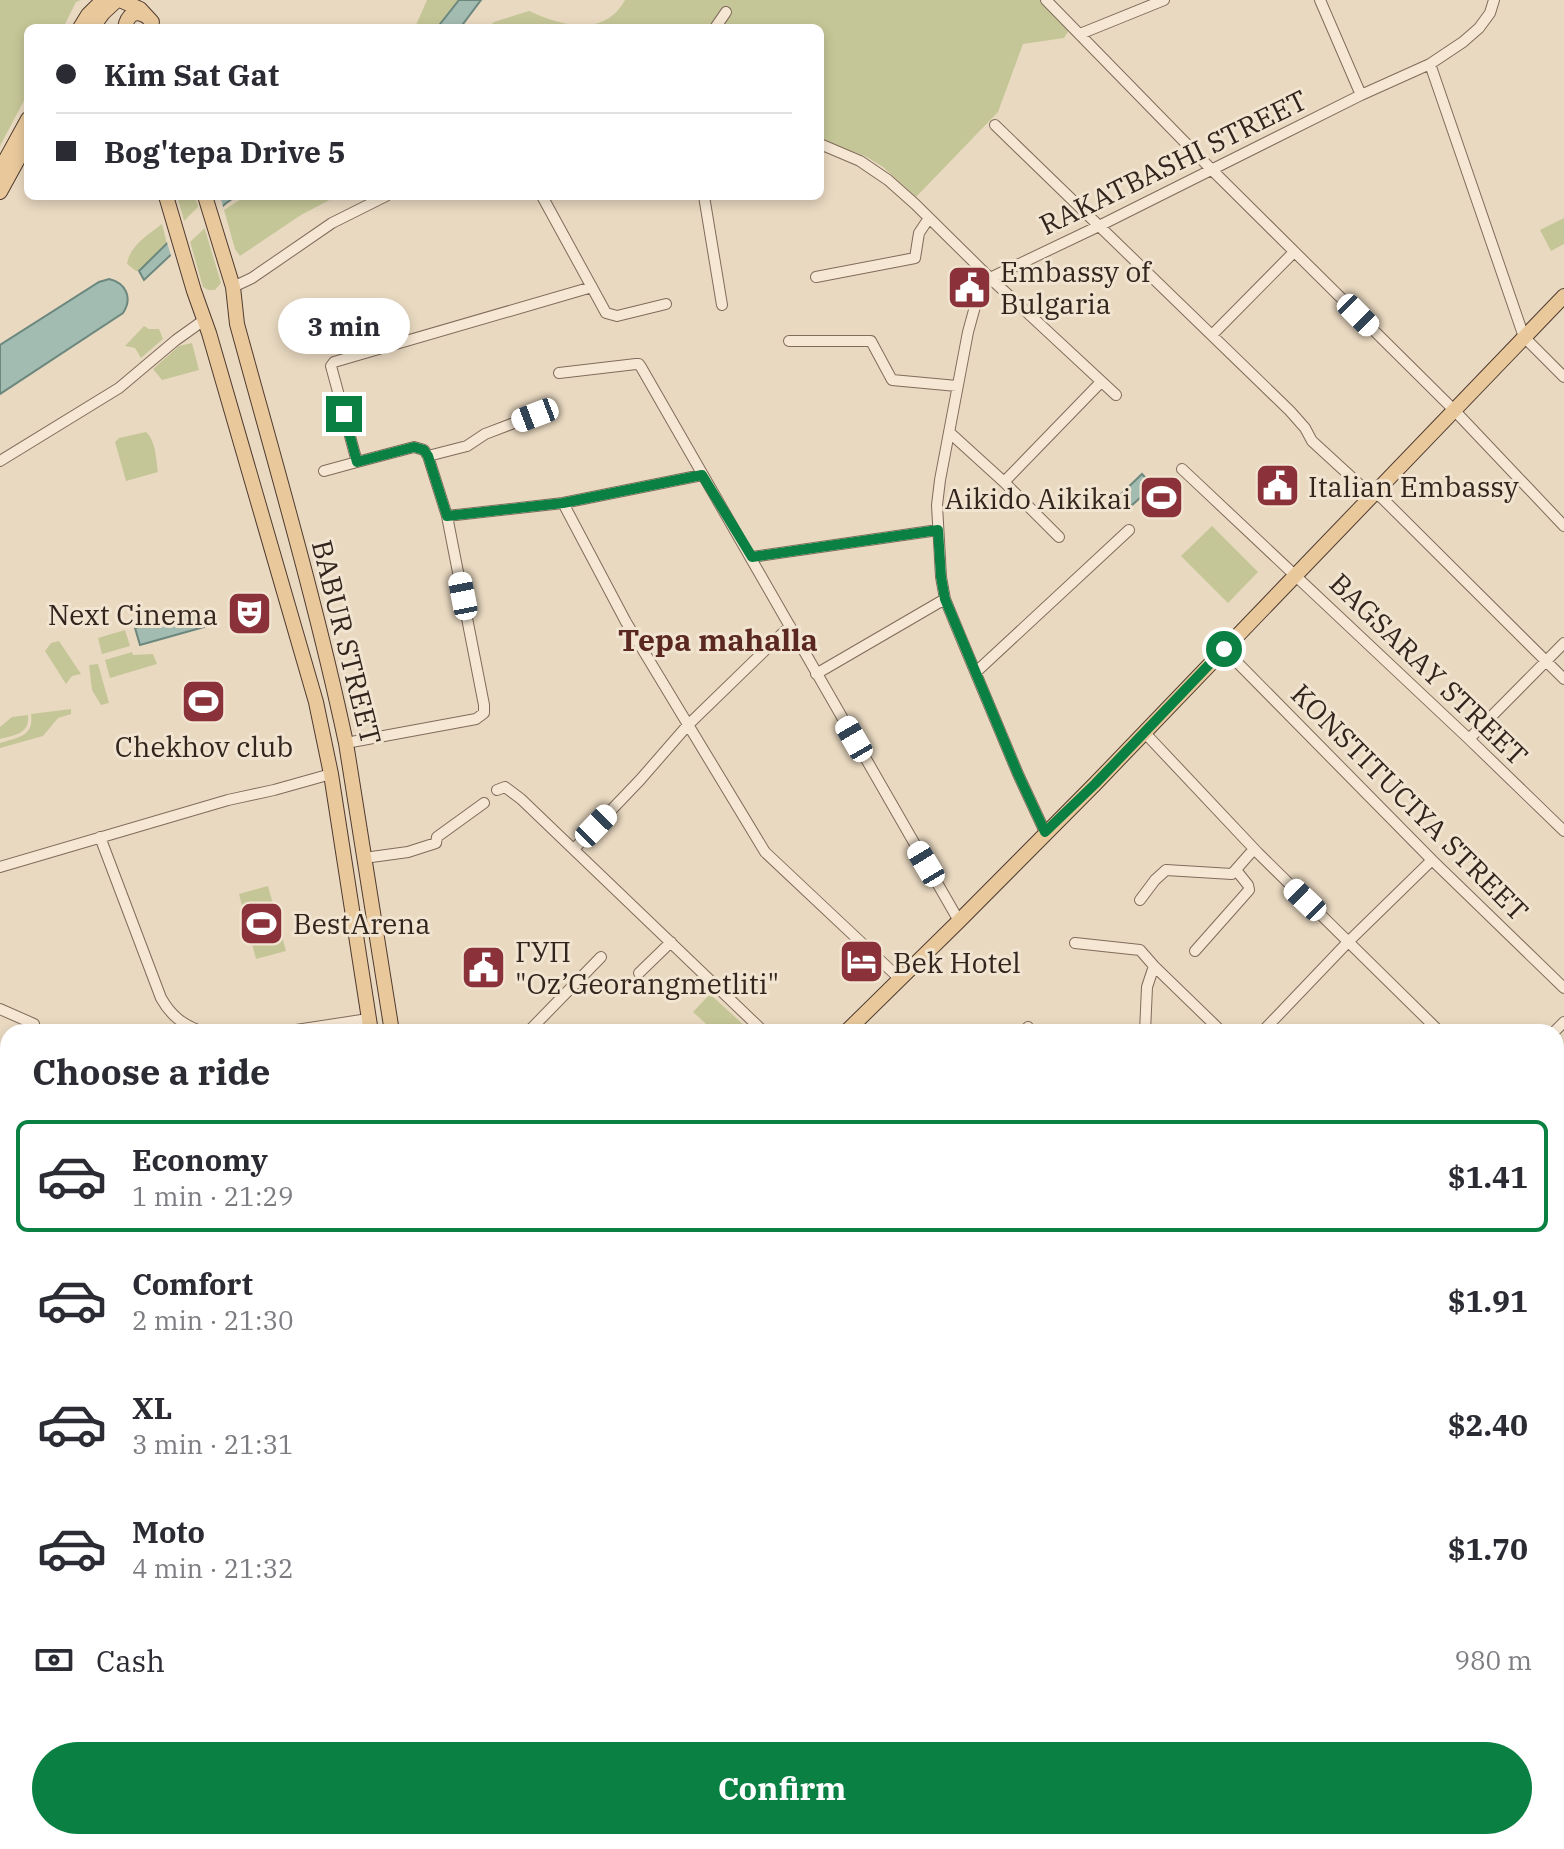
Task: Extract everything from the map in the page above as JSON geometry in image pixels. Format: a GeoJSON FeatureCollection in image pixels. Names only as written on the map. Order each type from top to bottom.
{"type":"FeatureCollection","features":[{"type":"Feature","properties":{"kind":"main road"},"geometry":{"type":"LineString","coordinates":[[118,0],[140,9],[151,24]]}},
{"type":"Feature","properties":{"kind":"main road"},"geometry":{"type":"LineString","coordinates":[[96,24],[103,13],[118,0]]}},
{"type":"Feature","properties":{"kind":"main road"},"geometry":{"type":"LineString","coordinates":[[118,0],[124,24]]}},
{"type":"Feature","properties":{"kind":"main road"},"geometry":{"type":"LineString","coordinates":[[145,0],[152,24]]}},
{"type":"Feature","properties":{"kind":"main road"},"geometry":{"type":"LineString","coordinates":[[84,24],[104,1]]}},
{"type":"Feature","properties":{"kind":"main road"},"geometry":{"type":"LineString","coordinates":[[126,24],[135,13],[143,14],[151,24]]}},
{"type":"Feature","properties":{"kind":"main road"},"geometry":{"type":"LineString","coordinates":[[0,170],[24,126]]}},
{"type":"Feature","properties":{"kind":"main road"},"geometry":{"type":"LineString","coordinates":[[0,192],[24,148]]}},
{"type":"Feature","properties":{"kind":"main road","name":"BABUR STREET"},"geometry":{"type":"LineString","coordinates":[[167,200],[316,702],[331,774],[370,1024]]}},
{"type":"Feature","properties":{"kind":"main road","name":"BABUR STREET"},"geometry":{"type":"LineString","coordinates":[[206,200],[233,287],[237,324],[294,531],[346,743],[391,1024]]}},
{"type":"Feature","properties":{"kind":"main road"},"geometry":{"type":"LineString","coordinates":[[854,1024],[1095,784],[1564,296]]}},
{"type":"Feature","properties":{"kind":"main road"},"geometry":{"type":"LineString","coordinates":[[268,537],[279,549],[285,548],[290,546],[294,531]]}},
{"type":"Feature","properties":{"kind":"main road"},"geometry":{"type":"LineString","coordinates":[[356,942],[377,939]]}},
{"type":"Feature","properties":{"kind":"street"},"geometry":{"type":"LineString","coordinates":[[1046,0],[1454,410],[1564,526]]}},
{"type":"Feature","properties":{"kind":"street"},"geometry":{"type":"LineString","coordinates":[[1080,34],[1164,0]]}},
{"type":"Feature","properties":{"kind":"street"},"geometry":{"type":"LineString","coordinates":[[1320,0],[1361,95]]}},
{"type":"Feature","properties":{"kind":"street","name":"RAKATBASHI STREET"},"geometry":{"type":"LineString","coordinates":[[990,278],[1430,64],[1479,28],[1490,13],[1494,0]]}},
{"type":"Feature","properties":{"kind":"street"},"geometry":{"type":"LineString","coordinates":[[718,24],[726,12]]}},
{"type":"Feature","properties":{"kind":"street"},"geometry":{"type":"LineString","coordinates":[[1430,64],[1524,337],[1564,377]]}},
{"type":"Feature","properties":{"kind":"street"},"geometry":{"type":"LineString","coordinates":[[995,125],[1290,411],[1312,441],[1361,486],[1382,498],[1564,679]]}},
{"type":"Feature","properties":{"kind":"street"},"geometry":{"type":"LineString","coordinates":[[824,146],[870,166],[897,188],[1116,395]]}},
{"type":"Feature","properties":{"kind":"street"},"geometry":{"type":"LineString","coordinates":[[233,287],[252,278],[332,223],[378,200]]}},
{"type":"Feature","properties":{"kind":"street"},"geometry":{"type":"LineString","coordinates":[[544,200],[606,313],[617,316],[666,304]]}},
{"type":"Feature","properties":{"kind":"street"},"geometry":{"type":"LineString","coordinates":[[705,200],[722,305]]}},
{"type":"Feature","properties":{"kind":"street"},"geometry":{"type":"LineString","coordinates":[[816,277],[915,258],[919,233],[929,218]]}},
{"type":"Feature","properties":{"kind":"street"},"geometry":{"type":"LineString","coordinates":[[1212,335],[1294,252]]}},
{"type":"Feature","properties":{"kind":"street"},"geometry":{"type":"LineString","coordinates":[[990,278],[983,284],[976,300],[968,332],[938,493],[941,577],[945,599],[1045,832]]}},
{"type":"Feature","properties":{"kind":"street"},"geometry":{"type":"LineString","coordinates":[[357,462],[331,366],[334,362],[592,287]]}},
{"type":"Feature","properties":{"kind":"street"},"geometry":{"type":"LineString","coordinates":[[0,461],[119,388],[204,320]]}},
{"type":"Feature","properties":{"kind":"street"},"geometry":{"type":"LineString","coordinates":[[789,341],[871,341],[892,380],[957,386]]}},
{"type":"Feature","properties":{"kind":"street"},"geometry":{"type":"LineString","coordinates":[[559,373],[639,364],[959,921]]}},
{"type":"Feature","properties":{"kind":"street"},"geometry":{"type":"LineString","coordinates":[[1004,482],[1101,382]]}},
{"type":"Feature","properties":{"kind":"street"},"geometry":{"type":"LineString","coordinates":[[428,456],[467,446],[485,434],[535,415]]}},
{"type":"Feature","properties":{"kind":"street"},"geometry":{"type":"LineString","coordinates":[[949,432],[1059,537]]}},
{"type":"Feature","properties":{"kind":"street"},"geometry":{"type":"LineString","coordinates":[[324,471],[414,447],[424,450],[447,516],[484,705],[484,713],[476,719],[346,743]]}},
{"type":"Feature","properties":{"kind":"street","name":"BAGSARАY STREET"},"geometry":{"type":"LineString","coordinates":[[1182,469],[1564,831]]}},
{"type":"Feature","properties":{"kind":"street"},"geometry":{"type":"LineString","coordinates":[[447,516],[563,503],[702,475]]}},
{"type":"Feature","properties":{"kind":"street"},"geometry":{"type":"LineString","coordinates":[[563,503],[626,622],[765,852],[900,979]]}},
{"type":"Feature","properties":{"kind":"street"},"geometry":{"type":"LineString","coordinates":[[752,557],[938,530]]}},
{"type":"Feature","properties":{"kind":"street"},"geometry":{"type":"LineString","coordinates":[[976,672],[1129,530]]}},
{"type":"Feature","properties":{"kind":"street"},"geometry":{"type":"LineString","coordinates":[[816,674],[945,599]]}},
{"type":"Feature","properties":{"kind":"street"},"geometry":{"type":"LineString","coordinates":[[574,849],[687,726],[790,626]]}},
{"type":"Feature","properties":{"kind":"street"},"geometry":{"type":"LineString","coordinates":[[1469,739],[1564,643]]}},
{"type":"Feature","properties":{"kind":"street","name":"KONSTITUCIYA STREET"},"geometry":{"type":"LineString","coordinates":[[1224,649],[1432,860],[1564,988]]}},
{"type":"Feature","properties":{"kind":"street"},"geometry":{"type":"LineString","coordinates":[[1144,732],[1254,849],[1432,1024]]}},
{"type":"Feature","properties":{"kind":"street"},"geometry":{"type":"LineString","coordinates":[[0,867],[228,800],[331,774]]}},
{"type":"Feature","properties":{"kind":"street"},"geometry":{"type":"LineString","coordinates":[[497,790],[505,787],[521,799],[756,1024]]}},
{"type":"Feature","properties":{"kind":"street"},"geometry":{"type":"LineString","coordinates":[[364,858],[408,852],[436,843],[437,837],[484,803]]}},
{"type":"Feature","properties":{"kind":"street"},"geometry":{"type":"LineString","coordinates":[[100,837],[161,998],[175,1018],[185,1024]]}},
{"type":"Feature","properties":{"kind":"street"},"geometry":{"type":"LineString","coordinates":[[1140,900],[1166,870],[1232,874],[1254,849]]}},
{"type":"Feature","properties":{"kind":"street"},"geometry":{"type":"LineString","coordinates":[[1270,1024],[1432,860]]}},
{"type":"Feature","properties":{"kind":"street"},"geometry":{"type":"LineString","coordinates":[[1195,951],[1249,890],[1236,870]]}},
{"type":"Feature","properties":{"kind":"street"},"geometry":{"type":"LineString","coordinates":[[639,973],[671,942]]}},
{"type":"Feature","properties":{"kind":"street"},"geometry":{"type":"LineString","coordinates":[[1075,943],[1140,950],[1214,1024]]}},
{"type":"Feature","properties":{"kind":"street"},"geometry":{"type":"LineString","coordinates":[[536,1024],[601,957]]}},
{"type":"Feature","properties":{"kind":"street"},"geometry":{"type":"LineString","coordinates":[[1145,1024],[1147,987],[1154,966]]}},
{"type":"Feature","properties":{"kind":"street"},"geometry":{"type":"LineString","coordinates":[[0,1009],[34,1024]]}},
{"type":"Feature","properties":{"kind":"green space"},"geometry":{"type":"Polygon","coordinates":[[[0,0],[81,0],[76,2],[65,24],[24,24],[24,101],[0,146],[0,0]]]}},
{"type":"Feature","properties":{"kind":"green space"},"geometry":{"type":"Polygon","coordinates":[[[427,0],[459,0],[440,24],[416,24],[427,0]]]}},
{"type":"Feature","properties":{"kind":"green space"},"geometry":{"type":"Polygon","coordinates":[[[625,0],[1041,0],[1070,29],[1064,38],[1023,44],[998,112],[916,197],[883,167],[865,156],[824,141],[824,24],[594,24],[616,12],[625,0]]]}},
{"type":"Feature","properties":{"kind":"green space"},"geometry":{"type":"Polygon","coordinates":[[[529,11],[568,24],[492,24],[529,11]]]}},
{"type":"Feature","properties":{"kind":"green space"},"geometry":{"type":"Polygon","coordinates":[[[178,200],[196,200],[221,283],[215,290],[203,287],[178,200]]]}},
{"type":"Feature","properties":{"kind":"green space"},"geometry":{"type":"Polygon","coordinates":[[[240,200],[329,200],[240,256],[235,249],[224,210],[240,200]]]}},
{"type":"Feature","properties":{"kind":"green space"},"geometry":{"type":"Polygon","coordinates":[[[1564,218],[1564,244],[1551,251],[1540,230],[1564,218]]]}},
{"type":"Feature","properties":{"kind":"green space"},"geometry":{"type":"Polygon","coordinates":[[[162,224],[167,244],[136,271],[127,264],[132,251],[162,224]]]}},
{"type":"Feature","properties":{"kind":"green space"},"geometry":{"type":"Polygon","coordinates":[[[144,326],[159,329],[163,339],[141,358],[135,348],[125,346],[144,326]]]}},
{"type":"Feature","properties":{"kind":"green space"},"geometry":{"type":"Polygon","coordinates":[[[192,343],[199,370],[162,380],[153,369],[179,346],[192,343]]]}},
{"type":"Feature","properties":{"kind":"green space"},"geometry":{"type":"Polygon","coordinates":[[[146,432],[154,445],[158,472],[126,481],[115,442],[119,438],[146,432]]]}},
{"type":"Feature","properties":{"kind":"green space"},"geometry":{"type":"Polygon","coordinates":[[[1212,526],[1258,572],[1228,603],[1181,556],[1212,526]]]}},
{"type":"Feature","properties":{"kind":"green space"},"geometry":{"type":"Polygon","coordinates":[[[125,630],[130,646],[102,654],[98,638],[125,630]]]}},
{"type":"Feature","properties":{"kind":"green space"},"geometry":{"type":"Polygon","coordinates":[[[59,641],[81,674],[72,676],[66,684],[45,651],[51,643],[59,641]]]}},
{"type":"Feature","properties":{"kind":"green space"},"geometry":{"type":"Polygon","coordinates":[[[132,652],[133,655],[153,654],[157,664],[110,678],[105,660],[132,652]]]}},
{"type":"Feature","properties":{"kind":"green space"},"geometry":{"type":"Polygon","coordinates":[[[98,664],[109,703],[101,705],[92,690],[89,665],[98,664]]]}},
{"type":"Feature","properties":{"kind":"green space"},"geometry":{"type":"Polygon","coordinates":[[[71,709],[71,714],[58,718],[43,736],[0,748],[0,743],[27,732],[31,714],[71,709]]]}},
{"type":"Feature","properties":{"kind":"green space"},"geometry":{"type":"Polygon","coordinates":[[[28,715],[24,730],[0,739],[0,727],[12,717],[28,715]]]}},
{"type":"Feature","properties":{"kind":"green space","name":"BestArena"},"geometry":{"type":"Polygon","coordinates":[[[268,886],[286,951],[256,959],[239,894],[268,886]]]}},
{"type":"Feature","properties":{"kind":"green space"},"geometry":{"type":"Polygon","coordinates":[[[710,994],[743,1024],[706,1024],[693,1012],[710,994]]]}},
{"type":"Feature","properties":{"kind":"shaded area"},"geometry":{"type":"Polygon","coordinates":[[[459,0],[481,0],[463,24],[440,24],[459,0]]]}},
{"type":"Feature","properties":{"kind":"shaded area"},"geometry":{"type":"Polygon","coordinates":[[[211,200],[230,200],[144,280],[139,271],[211,200]]]}},
{"type":"Feature","properties":{"kind":"shaded area"},"geometry":{"type":"Polygon","coordinates":[[[109,279],[120,284],[126,292],[127,302],[123,313],[0,394],[0,345],[99,282],[109,279]]]}},
{"type":"Feature","properties":{"kind":"shaded area"},"geometry":{"type":"Polygon","coordinates":[[[1142,474],[1153,486],[1131,506],[1120,495],[1142,474]]]}},
{"type":"Feature","properties":{"kind":"shaded area"},"geometry":{"type":"Polygon","coordinates":[[[199,610],[204,627],[140,645],[135,628],[199,610]]]}},
{"type":"Feature","properties":{"kind":"pier"},"geometry":{"type":"Polygon","coordinates":[[[205,200],[221,200],[224,210],[172,259],[166,239],[205,200]]]}},
{"type":"Feature","properties":{"kind":"place","name":"Embassy of Bulgaria"},"geometry":{"type":"Point","coordinates":[969,287]}},
{"type":"Feature","properties":{"kind":"place","name":"Italian Embassy"},"geometry":{"type":"Point","coordinates":[1277,486]}},
{"type":"Feature","properties":{"kind":"place","name":"Aikido Aikikai"},"geometry":{"type":"Point","coordinates":[1162,498]}},
{"type":"Feature","properties":{"kind":"place","name":"Next Cinema"},"geometry":{"type":"Point","coordinates":[249,614]}},
{"type":"Feature","properties":{"kind":"place","name":"Chekhov club"},"geometry":{"type":"Point","coordinates":[204,701]}},
{"type":"Feature","properties":{"kind":"place","name":"BestArena"},"geometry":{"type":"Point","coordinates":[262,923]}},
{"type":"Feature","properties":{"kind":"place","name":"Bek Hotel"},"geometry":{"type":"Point","coordinates":[862,962]}},
{"type":"Feature","properties":{"kind":"place","name":"ГУП \"Oz’Georangmetliti\""},"geometry":{"type":"Point","coordinates":[484,967]}},
{"type":"Feature","properties":{"kind":"district","name":"Tepa mahalla"},"geometry":{"type":"Point","coordinates":[718,639]}},
{"type":"Feature","properties":{"kind":"route"},"geometry":{"type":"LineString","coordinates":[[344,414],[357,462],[414,447],[424,450],[447,516],[563,503],[702,475],[752,557],[938,530],[945,599],[1045,832],[1224,649]]}}]}
